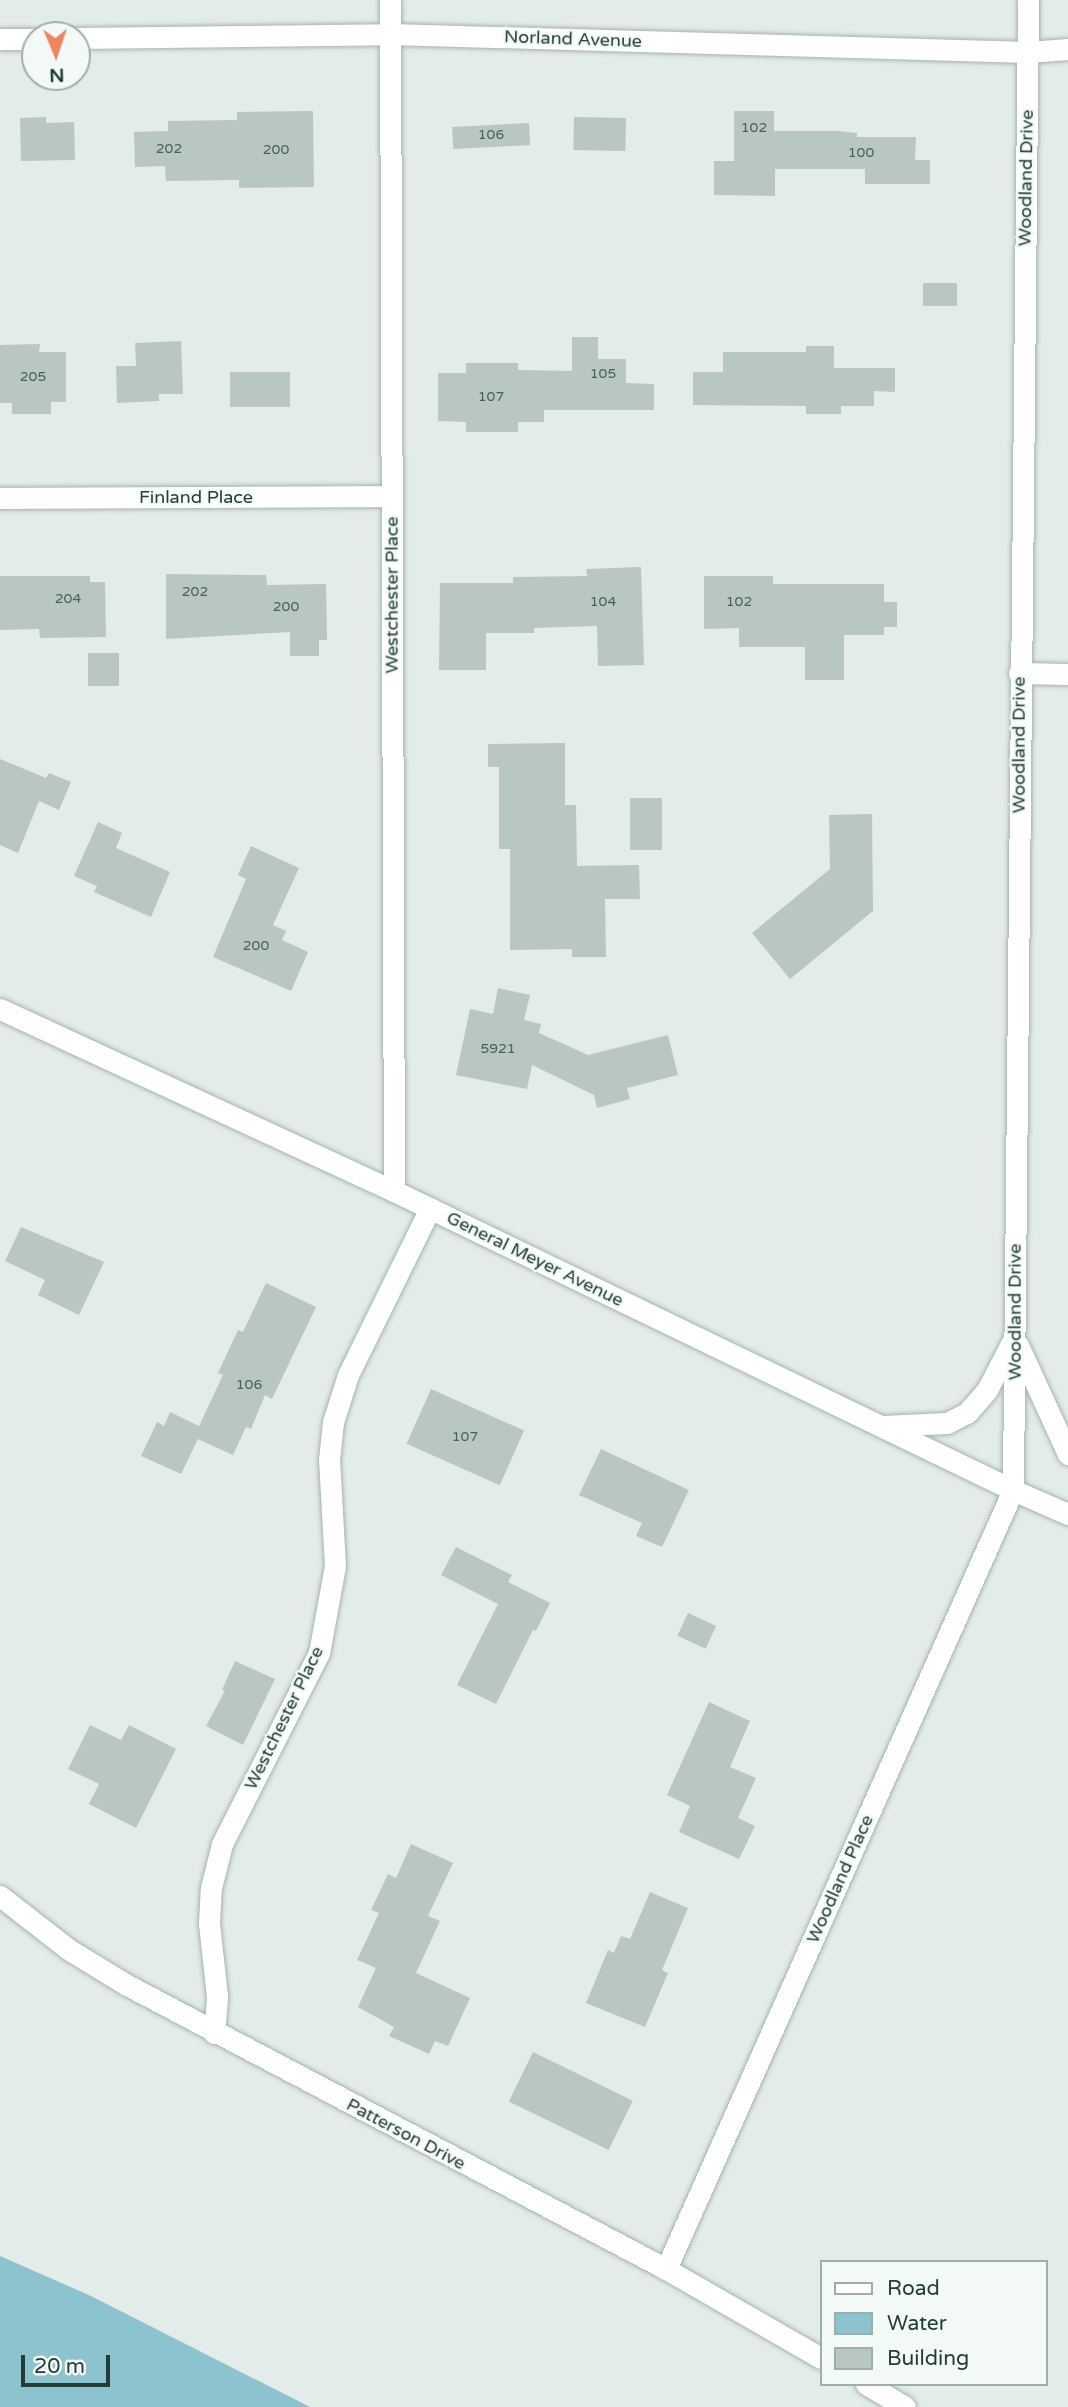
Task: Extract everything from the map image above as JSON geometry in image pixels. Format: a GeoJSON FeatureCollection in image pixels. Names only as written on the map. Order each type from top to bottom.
{"type":"FeatureCollection","features":[{"type":"Feature","properties":{"kind":"street","name":"Westchester Place"},"geometry":{"type":"LineString","coordinates":[[390,0],[394,1191]]}},
{"type":"Feature","properties":{"kind":"street","name":"Woodland Drive"},"geometry":{"type":"LineString","coordinates":[[1013,1490],[1019,673],[1028,0]]}},
{"type":"Feature","properties":{"kind":"street","name":"Norland Avenue"},"geometry":{"type":"LineString","coordinates":[[91,38],[390,34],[1028,52],[1068,49]]}},
{"type":"Feature","properties":{"kind":"street"},"geometry":{"type":"LineString","coordinates":[[0,39],[21,38]]}},
{"type":"Feature","properties":{"kind":"street","name":"Finland Place"},"geometry":{"type":"LineString","coordinates":[[0,498],[392,496]]}},
{"type":"Feature","properties":{"kind":"street"},"geometry":{"type":"LineString","coordinates":[[1019,673],[1068,674]]}},
{"type":"Feature","properties":{"kind":"street","name":"General Meyer Avenue"},"geometry":{"type":"LineString","coordinates":[[0,1009],[430,1208],[1013,1490],[1068,1514]]}},
{"type":"Feature","properties":{"kind":"street","name":"Westchester Place"},"geometry":{"type":"LineString","coordinates":[[214,2033],[217,1996],[209,1923],[211,1888],[222,1844],[319,1653],[335,1566],[329,1460],[334,1422],[348,1374],[430,1208]]}},
{"type":"Feature","properties":{"kind":"street"},"geometry":{"type":"LineString","coordinates":[[882,1426],[947,1423],[967,1413],[988,1390],[1015,1337]]}},
{"type":"Feature","properties":{"kind":"street"},"geometry":{"type":"LineString","coordinates":[[1015,1337],[1068,1454]]}},
{"type":"Feature","properties":{"kind":"street","name":"Woodland Place"},"geometry":{"type":"LineString","coordinates":[[666,2269],[1013,1490]]}},
{"type":"Feature","properties":{"kind":"street","name":"Patterson Drive"},"geometry":{"type":"LineString","coordinates":[[0,1896],[68,1949],[214,2033],[666,2269],[820,2357]]}},
{"type":"Feature","properties":{"kind":"street"},"geometry":{"type":"LineString","coordinates":[[869,2386],[905,2407]]}},
{"type":"Feature","properties":{"kind":"water"},"geometry":{"type":"Polygon","coordinates":[[[0,2256],[91,2296],[310,2407],[0,2407],[0,2256]]]}},
{"type":"Feature","properties":{"kind":"building"},"geometry":{"type":"Polygon","coordinates":[[[313,111],[314,187],[239,188],[239,180],[166,181],[165,166],[135,167],[134,132],[168,131],[168,121],[237,120],[237,112],[313,111]]]}},
{"type":"Feature","properties":{"kind":"building"},"geometry":{"type":"Polygon","coordinates":[[[734,111],[774,111],[774,131],[838,131],[857,133],[857,137],[916,137],[915,160],[930,160],[930,184],[865,184],[865,169],[775,169],[775,196],[714,195],[714,161],[734,161],[734,111]]]}},
{"type":"Feature","properties":{"kind":"building"},"geometry":{"type":"Polygon","coordinates":[[[46,117],[46,123],[74,122],[75,160],[21,161],[20,118],[46,117]]]}},
{"type":"Feature","properties":{"kind":"building"},"geometry":{"type":"Polygon","coordinates":[[[574,117],[626,118],[625,151],[573,150],[574,117]]]}},
{"type":"Feature","properties":{"kind":"building"},"geometry":{"type":"Polygon","coordinates":[[[529,123],[530,145],[453,149],[452,127],[529,123]]]}},
{"type":"Feature","properties":{"kind":"building"},"geometry":{"type":"Polygon","coordinates":[[[923,283],[957,283],[957,306],[923,306],[923,283]]]}},
{"type":"Feature","properties":{"kind":"building"},"geometry":{"type":"Polygon","coordinates":[[[572,337],[598,337],[598,359],[626,359],[626,383],[654,384],[654,410],[544,410],[544,422],[518,422],[518,432],[466,432],[466,422],[438,421],[438,373],[466,373],[466,363],[518,363],[518,370],[572,371],[572,337]]]}},
{"type":"Feature","properties":{"kind":"building"},"geometry":{"type":"Polygon","coordinates":[[[181,341],[183,394],[159,394],[159,401],[117,403],[116,366],[136,366],[135,343],[181,341]]]}},
{"type":"Feature","properties":{"kind":"building"},"geometry":{"type":"Polygon","coordinates":[[[40,344],[39,352],[66,352],[66,402],[51,402],[51,414],[12,414],[12,403],[0,403],[0,345],[40,344]]]}},
{"type":"Feature","properties":{"kind":"building"},"geometry":{"type":"Polygon","coordinates":[[[806,346],[834,346],[834,368],[895,368],[895,392],[874,391],[874,406],[841,406],[841,414],[806,414],[806,406],[693,405],[693,372],[723,372],[723,352],[806,352],[806,346]]]}},
{"type":"Feature","properties":{"kind":"building"},"geometry":{"type":"Polygon","coordinates":[[[230,372],[290,372],[290,407],[230,407],[230,372]]]}},
{"type":"Feature","properties":{"kind":"building"},"geometry":{"type":"Polygon","coordinates":[[[641,567],[644,665],[598,666],[597,626],[534,628],[534,633],[486,633],[486,670],[439,670],[440,583],[513,583],[513,577],[587,576],[586,569],[641,567]]]}},
{"type":"Feature","properties":{"kind":"building"},"geometry":{"type":"Polygon","coordinates":[[[166,574],[266,575],[267,585],[326,584],[327,640],[319,640],[319,656],[290,656],[290,632],[166,639],[166,574]]]}},
{"type":"Feature","properties":{"kind":"building"},"geometry":{"type":"Polygon","coordinates":[[[0,576],[90,576],[90,582],[105,582],[106,637],[40,638],[39,629],[0,630],[0,576]]]}},
{"type":"Feature","properties":{"kind":"building"},"geometry":{"type":"Polygon","coordinates":[[[704,576],[773,576],[773,584],[884,584],[884,602],[897,602],[897,627],[884,627],[884,635],[844,635],[844,680],[805,680],[805,647],[739,647],[739,628],[704,629],[704,576]]]}},
{"type":"Feature","properties":{"kind":"building"},"geometry":{"type":"Polygon","coordinates":[[[88,653],[119,653],[119,686],[88,686],[88,653]]]}},
{"type":"Feature","properties":{"kind":"building"},"geometry":{"type":"Polygon","coordinates":[[[565,743],[565,805],[576,805],[577,866],[639,865],[640,899],[605,899],[606,957],[572,957],[572,949],[510,950],[510,849],[499,849],[499,767],[488,767],[488,744],[565,743]]]}},
{"type":"Feature","properties":{"kind":"building"},"geometry":{"type":"Polygon","coordinates":[[[0,759],[46,778],[49,773],[71,782],[59,810],[39,801],[18,853],[0,845],[0,759]]]}},
{"type":"Feature","properties":{"kind":"building"},"geometry":{"type":"Polygon","coordinates":[[[630,798],[662,798],[662,850],[630,850],[630,798]]]}},
{"type":"Feature","properties":{"kind":"building"},"geometry":{"type":"Polygon","coordinates":[[[872,814],[873,911],[790,979],[752,933],[830,869],[829,815],[872,814]]]}},
{"type":"Feature","properties":{"kind":"building"},"geometry":{"type":"Polygon","coordinates":[[[98,822],[122,833],[116,848],[170,872],[151,917],[94,892],[97,886],[74,876],[98,822]]]}},
{"type":"Feature","properties":{"kind":"building"},"geometry":{"type":"Polygon","coordinates":[[[251,846],[299,868],[273,925],[286,931],[282,940],[308,952],[291,991],[213,957],[246,879],[238,875],[251,846]]]}},
{"type":"Feature","properties":{"kind":"building"},"geometry":{"type":"Polygon","coordinates":[[[498,988],[530,995],[524,1020],[541,1024],[539,1033],[588,1055],[668,1035],[678,1075],[627,1088],[630,1099],[597,1108],[594,1095],[532,1065],[527,1089],[456,1075],[470,1009],[493,1014],[498,988]]]}},
{"type":"Feature","properties":{"kind":"building"},"geometry":{"type":"Polygon","coordinates":[[[21,1227],[104,1262],[79,1315],[38,1295],[45,1280],[5,1261],[21,1227]]]}},
{"type":"Feature","properties":{"kind":"building"},"geometry":{"type":"Polygon","coordinates":[[[266,1283],[316,1307],[272,1399],[265,1395],[251,1429],[246,1427],[233,1455],[198,1439],[181,1474],[141,1456],[157,1422],[164,1426],[170,1412],[199,1426],[223,1375],[218,1373],[238,1330],[243,1332],[266,1283]]]}},
{"type":"Feature","properties":{"kind":"building"},"geometry":{"type":"Polygon","coordinates":[[[431,1389],[524,1430],[500,1485],[407,1444],[431,1389]]]}},
{"type":"Feature","properties":{"kind":"building"},"geometry":{"type":"Polygon","coordinates":[[[601,1449],[689,1490],[662,1547],[636,1536],[642,1523],[579,1495],[601,1449]]]}},
{"type":"Feature","properties":{"kind":"building"},"geometry":{"type":"Polygon","coordinates":[[[456,1547],[512,1575],[508,1582],[550,1603],[536,1631],[533,1630],[496,1704],[457,1685],[498,1604],[441,1575],[456,1547]]]}},
{"type":"Feature","properties":{"kind":"building"},"geometry":{"type":"Polygon","coordinates":[[[688,1613],[716,1626],[706,1649],[677,1636],[688,1613]]]}},
{"type":"Feature","properties":{"kind":"building"},"geometry":{"type":"Polygon","coordinates":[[[235,1661],[275,1679],[243,1745],[206,1726],[225,1691],[222,1690],[235,1661]]]}},
{"type":"Feature","properties":{"kind":"building"},"geometry":{"type":"Polygon","coordinates":[[[709,1702],[750,1721],[730,1767],[756,1778],[738,1818],[755,1826],[739,1859],[679,1832],[690,1806],[667,1795],[709,1702]]]}},
{"type":"Feature","properties":{"kind":"building"},"geometry":{"type":"Polygon","coordinates":[[[90,1725],[121,1740],[129,1725],[176,1749],[136,1828],[89,1804],[99,1784],[68,1769],[90,1725]]]}},
{"type":"Feature","properties":{"kind":"building"},"geometry":{"type":"Polygon","coordinates":[[[411,1844],[453,1863],[428,1916],[440,1921],[416,1973],[470,1998],[448,2046],[435,2041],[429,2054],[389,2036],[394,2027],[358,2007],[376,1968],[357,1960],[379,1913],[371,1910],[388,1874],[396,1878],[411,1844]]]}},
{"type":"Feature","properties":{"kind":"building"},"geometry":{"type":"Polygon","coordinates":[[[650,1892],[688,1908],[662,1970],[668,1973],[645,2027],[586,2003],[608,1950],[614,1953],[621,1936],[630,1939],[650,1892]]]}},
{"type":"Feature","properties":{"kind":"building"},"geometry":{"type":"Polygon","coordinates":[[[533,2052],[633,2101],[609,2150],[509,2101],[533,2052]]]}}]}
